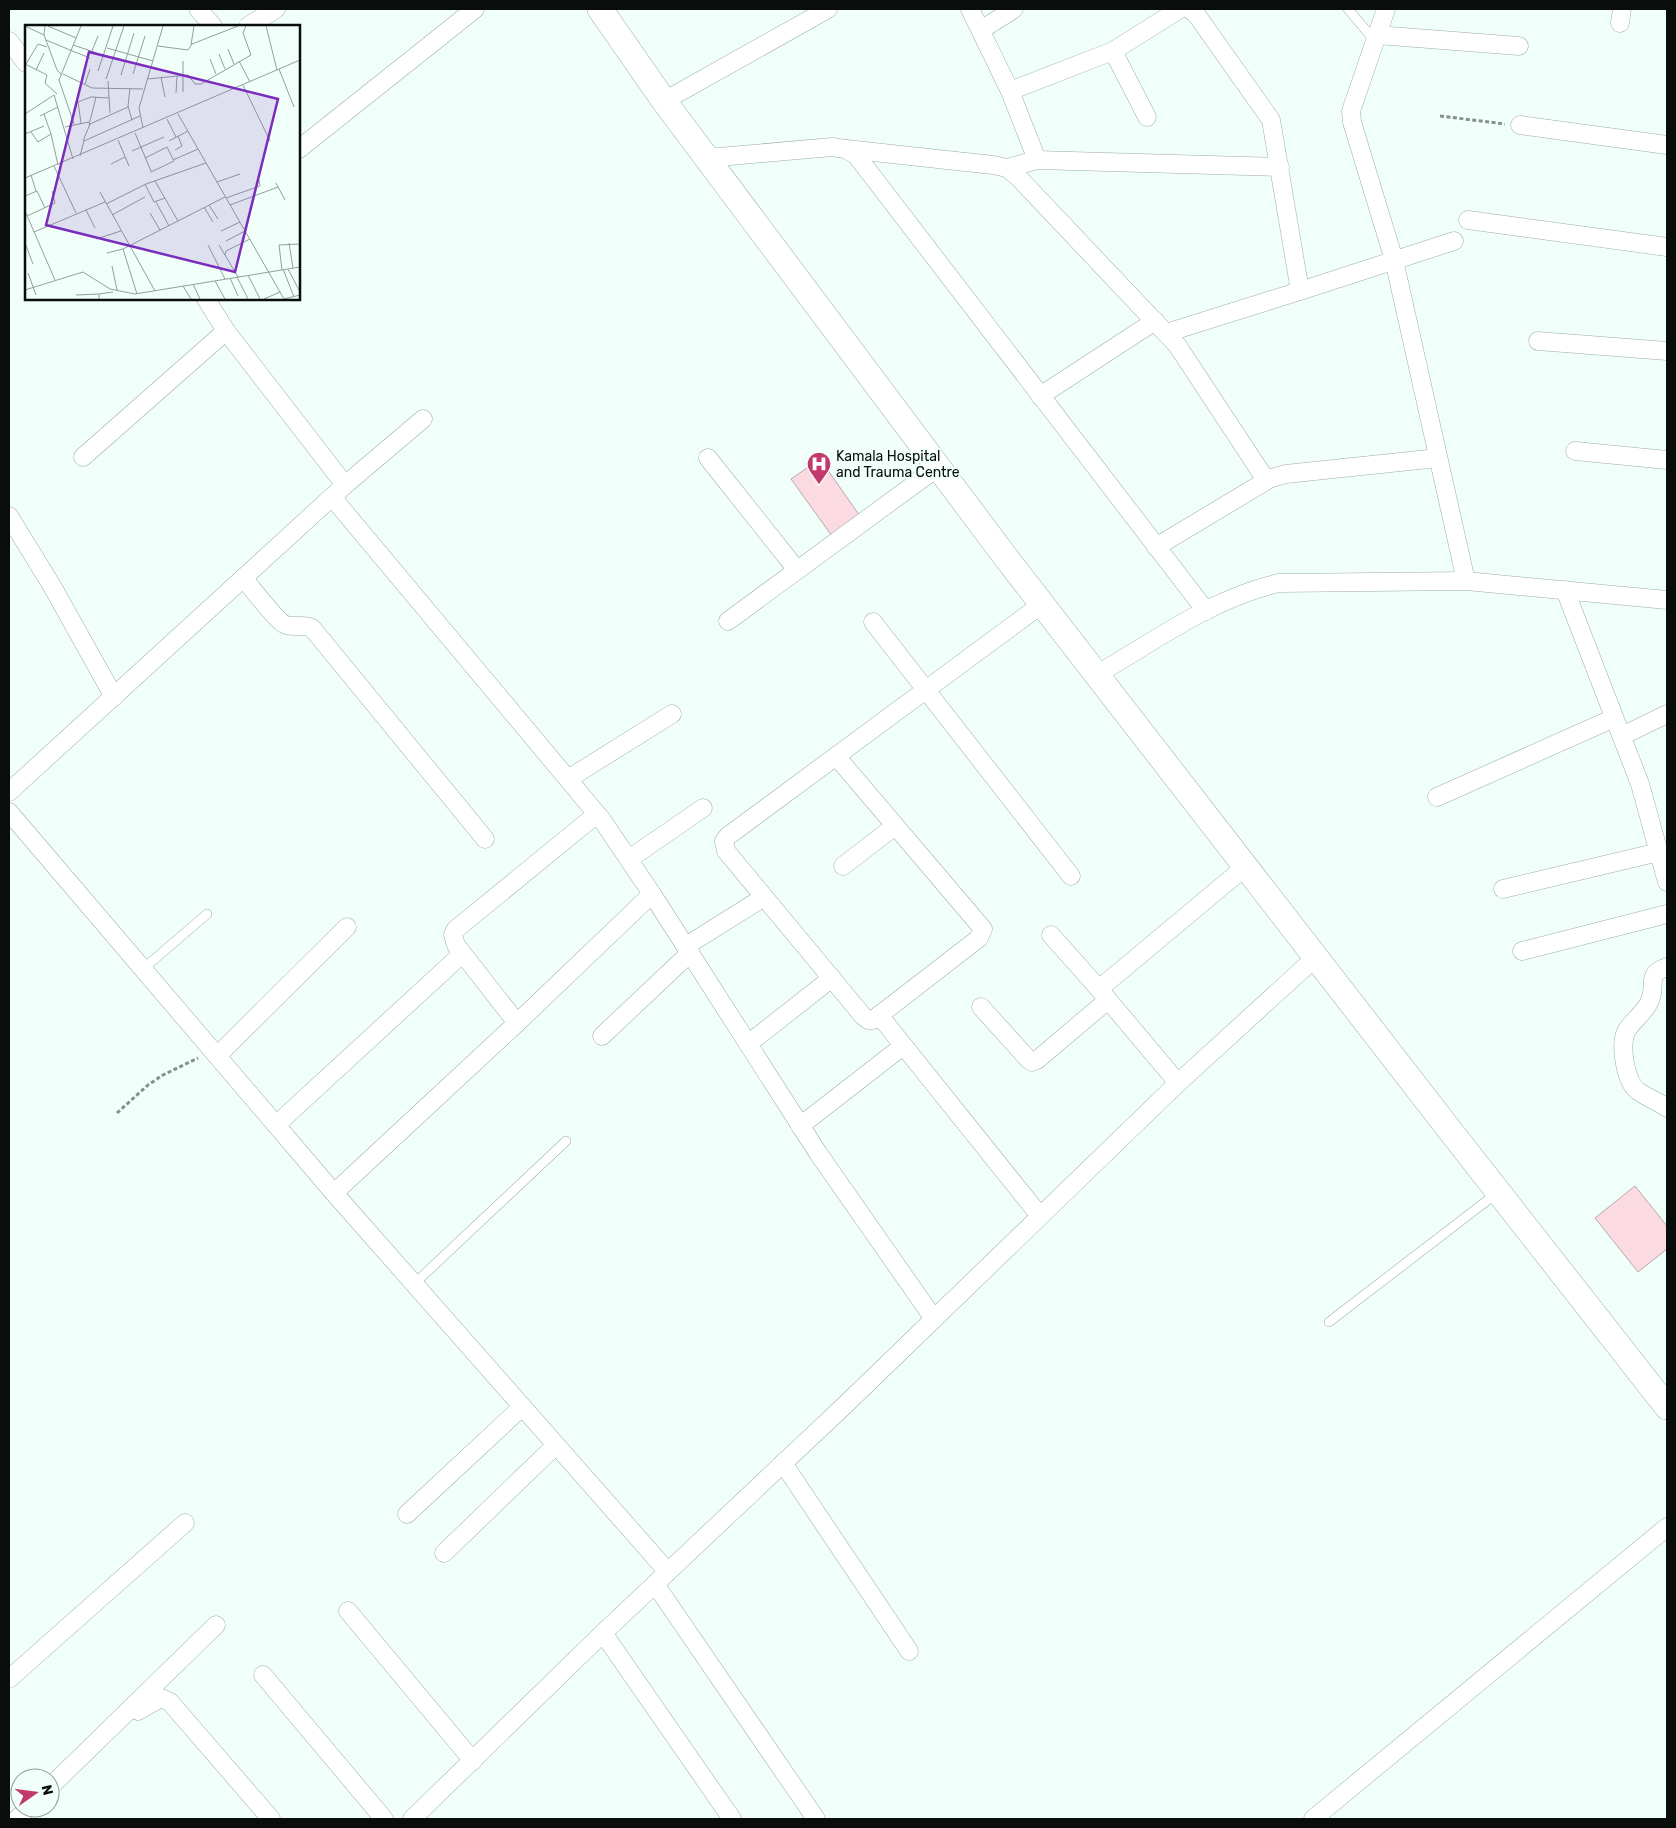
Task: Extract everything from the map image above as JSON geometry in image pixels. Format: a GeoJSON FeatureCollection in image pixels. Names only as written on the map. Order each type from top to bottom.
{"type":"FeatureCollection","features":[{"type":"Feature","properties":{"kind":"main road"},"geometry":{"type":"LineString","coordinates":[[600,9],[664,101],[1096,675],[1667,1407]]}},
{"type":"Feature","properties":{"kind":"street"},"geometry":{"type":"LineString","coordinates":[[198,9],[212,25]]}},
{"type":"Feature","properties":{"kind":"street"},"geometry":{"type":"LineString","coordinates":[[250,25],[276,9]]}},
{"type":"Feature","properties":{"kind":"street"},"geometry":{"type":"LineString","coordinates":[[300,148],[475,9]]}},
{"type":"Feature","properties":{"kind":"street"},"geometry":{"type":"LineString","coordinates":[[664,101],[828,9]]}},
{"type":"Feature","properties":{"kind":"street"},"geometry":{"type":"LineString","coordinates":[[970,9],[1010,91],[1037,160]]}},
{"type":"Feature","properties":{"kind":"street"},"geometry":{"type":"LineString","coordinates":[[981,30],[1014,9]]}},
{"type":"Feature","properties":{"kind":"street"},"geometry":{"type":"LineString","coordinates":[[1010,91],[1113,51],[1180,9]]}},
{"type":"Feature","properties":{"kind":"street"},"geometry":{"type":"LineString","coordinates":[[1189,9],[1196,14],[1266,112],[1274,129],[1300,291]]}},
{"type":"Feature","properties":{"kind":"street"},"geometry":{"type":"LineString","coordinates":[[1386,9],[1351,111],[1352,122],[1394,260],[1466,580]]}},
{"type":"Feature","properties":{"kind":"street"},"geometry":{"type":"LineString","coordinates":[[1376,38],[1519,46]]}},
{"type":"Feature","properties":{"kind":"street"},"geometry":{"type":"LineString","coordinates":[[9,41],[25,62]]}},
{"type":"Feature","properties":{"kind":"street"},"geometry":{"type":"LineString","coordinates":[[1113,51],[1147,117]]}},
{"type":"Feature","properties":{"kind":"street"},"geometry":{"type":"LineString","coordinates":[[1520,125],[1667,145]]}},
{"type":"Feature","properties":{"kind":"street"},"geometry":{"type":"LineString","coordinates":[[707,158],[832,146],[1007,168],[1037,160],[1280,167]]}},
{"type":"Feature","properties":{"kind":"street"},"geometry":{"type":"LineString","coordinates":[[845,149],[856,155],[1206,611]]}},
{"type":"Feature","properties":{"kind":"street"},"geometry":{"type":"LineString","coordinates":[[1007,168],[1018,177],[1177,345],[1266,480]]}},
{"type":"Feature","properties":{"kind":"street"},"geometry":{"type":"LineString","coordinates":[[1468,220],[1667,247]]}},
{"type":"Feature","properties":{"kind":"street"},"geometry":{"type":"LineString","coordinates":[[1040,396],[1161,327],[1300,291],[1454,241]]}},
{"type":"Feature","properties":{"kind":"street"},"geometry":{"type":"LineString","coordinates":[[207,300],[226,331],[345,485]]}},
{"type":"Feature","properties":{"kind":"street"},"geometry":{"type":"LineString","coordinates":[[83,457],[226,331]]}},
{"type":"Feature","properties":{"kind":"street"},"geometry":{"type":"LineString","coordinates":[[1538,341],[1667,351]]}},
{"type":"Feature","properties":{"kind":"street"},"geometry":{"type":"LineString","coordinates":[[9,792],[345,485],[423,419]]}},
{"type":"Feature","properties":{"kind":"street"},"geometry":{"type":"LineString","coordinates":[[1575,450],[1667,460]]}},
{"type":"Feature","properties":{"kind":"street"},"geometry":{"type":"LineString","coordinates":[[708,458],[797,570]]}},
{"type":"Feature","properties":{"kind":"street"},"geometry":{"type":"LineString","coordinates":[[1156,548],[1266,480],[1286,474],[1438,458]]}},
{"type":"Feature","properties":{"kind":"street"},"geometry":{"type":"LineString","coordinates":[[728,621],[938,467]]}},
{"type":"Feature","properties":{"kind":"street"},"geometry":{"type":"LineString","coordinates":[[332,497],[598,814],[652,894],[830,1172],[934,1319]]}},
{"type":"Feature","properties":{"kind":"street"},"geometry":{"type":"LineString","coordinates":[[9,516],[52,586],[114,697]]}},
{"type":"Feature","properties":{"kind":"street"},"geometry":{"type":"LineString","coordinates":[[243,578],[281,622],[291,626],[308,625],[312,628],[485,839]]}},
{"type":"Feature","properties":{"kind":"street"},"geometry":{"type":"LineString","coordinates":[[1096,675],[1206,611],[1234,597],[1279,583],[1466,580],[1667,600]]}},
{"type":"Feature","properties":{"kind":"street"},"geometry":{"type":"LineString","coordinates":[[1565,590],[1642,791],[1667,882]]}},
{"type":"Feature","properties":{"kind":"street"},"geometry":{"type":"LineString","coordinates":[[836,756],[983,929],[979,938],[873,1020],[868,1020],[863,1016],[726,851],[724,842],[728,836],[836,756],[926,690],[1042,604]]}},
{"type":"Feature","properties":{"kind":"street"},"geometry":{"type":"LineString","coordinates":[[873,622],[1071,876]]}},
{"type":"Feature","properties":{"kind":"street"},"geometry":{"type":"LineString","coordinates":[[568,778],[672,714]]}},
{"type":"Feature","properties":{"kind":"street"},"geometry":{"type":"LineString","coordinates":[[1622,736],[1667,714]]}},
{"type":"Feature","properties":{"kind":"street"},"geometry":{"type":"LineString","coordinates":[[1437,797],[1614,718]]}},
{"type":"Feature","properties":{"kind":"street"},"geometry":{"type":"LineString","coordinates":[[629,859],[703,808]]}},
{"type":"Feature","properties":{"kind":"street"},"geometry":{"type":"LineString","coordinates":[[9,812],[334,1193],[668,1572]]}},
{"type":"Feature","properties":{"kind":"street"},"geometry":{"type":"LineString","coordinates":[[517,1024],[462,954],[453,940],[453,935],[455,930],[598,814]]}},
{"type":"Feature","properties":{"kind":"street"},"geometry":{"type":"LineString","coordinates":[[843,866],[895,826]]}},
{"type":"Feature","properties":{"kind":"street"},"geometry":{"type":"LineString","coordinates":[[1503,889],[1659,852]]}},
{"type":"Feature","properties":{"kind":"street"},"geometry":{"type":"LineString","coordinates":[[981,1007],[1028,1059],[1032,1062],[1037,1060],[1104,994],[1245,867]]}},
{"type":"Feature","properties":{"kind":"street"},"geometry":{"type":"LineString","coordinates":[[334,1193],[517,1024],[652,894]]}},
{"type":"Feature","properties":{"kind":"street"},"geometry":{"type":"LineString","coordinates":[[602,1036],[688,950],[764,897]]}},
{"type":"Feature","properties":{"kind":"street"},"geometry":{"type":"LineString","coordinates":[[1522,950],[1667,914]]}},
{"type":"Feature","properties":{"kind":"street"},"geometry":{"type":"LineString","coordinates":[[214,1053],[347,927]]}},
{"type":"Feature","properties":{"kind":"street"},"geometry":{"type":"LineString","coordinates":[[1051,935],[1104,994],[1178,1083]]}},
{"type":"Feature","properties":{"kind":"street"},"geometry":{"type":"LineString","coordinates":[[276,1125],[462,954]]}},
{"type":"Feature","properties":{"kind":"street"},"geometry":{"type":"LineString","coordinates":[[412,1819],[603,1633],[934,1319],[1178,1083],[1316,956]]}},
{"type":"Feature","properties":{"kind":"street"},"geometry":{"type":"LineString","coordinates":[[1667,967],[1656,973],[1652,978],[1651,999],[1626,1031],[1622,1044],[1627,1072],[1636,1090],[1667,1108]]}},
{"type":"Feature","properties":{"kind":"street"},"geometry":{"type":"LineString","coordinates":[[748,1044],[832,978]]}},
{"type":"Feature","properties":{"kind":"street"},"geometry":{"type":"LineString","coordinates":[[879,1015],[1040,1216]]}},
{"type":"Feature","properties":{"kind":"street"},"geometry":{"type":"LineString","coordinates":[[800,1126],[903,1046]]}},
{"type":"Feature","properties":{"kind":"street"},"geometry":{"type":"LineString","coordinates":[[407,1514],[522,1407]]}},
{"type":"Feature","properties":{"kind":"street"},"geometry":{"type":"LineString","coordinates":[[444,1553],[556,1445]]}},
{"type":"Feature","properties":{"kind":"street"},"geometry":{"type":"LineString","coordinates":[[783,1463],[909,1651]]}},
{"type":"Feature","properties":{"kind":"street"},"geometry":{"type":"LineString","coordinates":[[9,1679],[185,1522]]}},
{"type":"Feature","properties":{"kind":"street"},"geometry":{"type":"LineString","coordinates":[[1313,1819],[1667,1527]]}},
{"type":"Feature","properties":{"kind":"street"},"geometry":{"type":"LineString","coordinates":[[655,1584],[816,1819]]}},
{"type":"Feature","properties":{"kind":"street"},"geometry":{"type":"LineString","coordinates":[[348,1611],[473,1761]]}},
{"type":"Feature","properties":{"kind":"street"},"geometry":{"type":"LineString","coordinates":[[60,1777],[216,1625]]}},
{"type":"Feature","properties":{"kind":"street"},"geometry":{"type":"LineString","coordinates":[[603,1633],[732,1819]]}},
{"type":"Feature","properties":{"kind":"street"},"geometry":{"type":"LineString","coordinates":[[263,1675],[384,1819]]}},
{"type":"Feature","properties":{"kind":"street"},"geometry":{"type":"LineString","coordinates":[[132,1707],[140,1710],[161,1698],[166,1698],[271,1819]]}},
{"type":"Feature","properties":{"kind":"lane"},"geometry":{"type":"LineString","coordinates":[[1348,9],[1376,38]]}},
{"type":"Feature","properties":{"kind":"lane"},"geometry":{"type":"LineString","coordinates":[[143,969],[207,914]]}},
{"type":"Feature","properties":{"kind":"lane"},"geometry":{"type":"LineString","coordinates":[[414,1284],[566,1141]]}},
{"type":"Feature","properties":{"kind":"lane"},"geometry":{"type":"LineString","coordinates":[[1330,1322],[1498,1192]]}},
{"type":"Feature","properties":{"kind":"path"},"geometry":{"type":"LineString","coordinates":[[1440,116],[1520,125]]}},
{"type":"Feature","properties":{"kind":"path"},"geometry":{"type":"LineString","coordinates":[[118,1113],[156,1080],[214,1053]]}},
{"type":"Feature","properties":{"kind":"building"},"geometry":{"type":"Polygon","coordinates":[[[820,459],[860,516],[832,536],[791,479],[820,459]]]}},
{"type":"Feature","properties":{"kind":"building"},"geometry":{"type":"Polygon","coordinates":[[[1635,1186],[1667,1226],[1667,1249],[1638,1272],[1595,1218],[1635,1186]]]}},
{"type":"Feature","properties":{"kind":"place","name":"Kamala Hospital and Trauma Centre"},"geometry":{"type":"Point","coordinates":[819,485]}}]}
